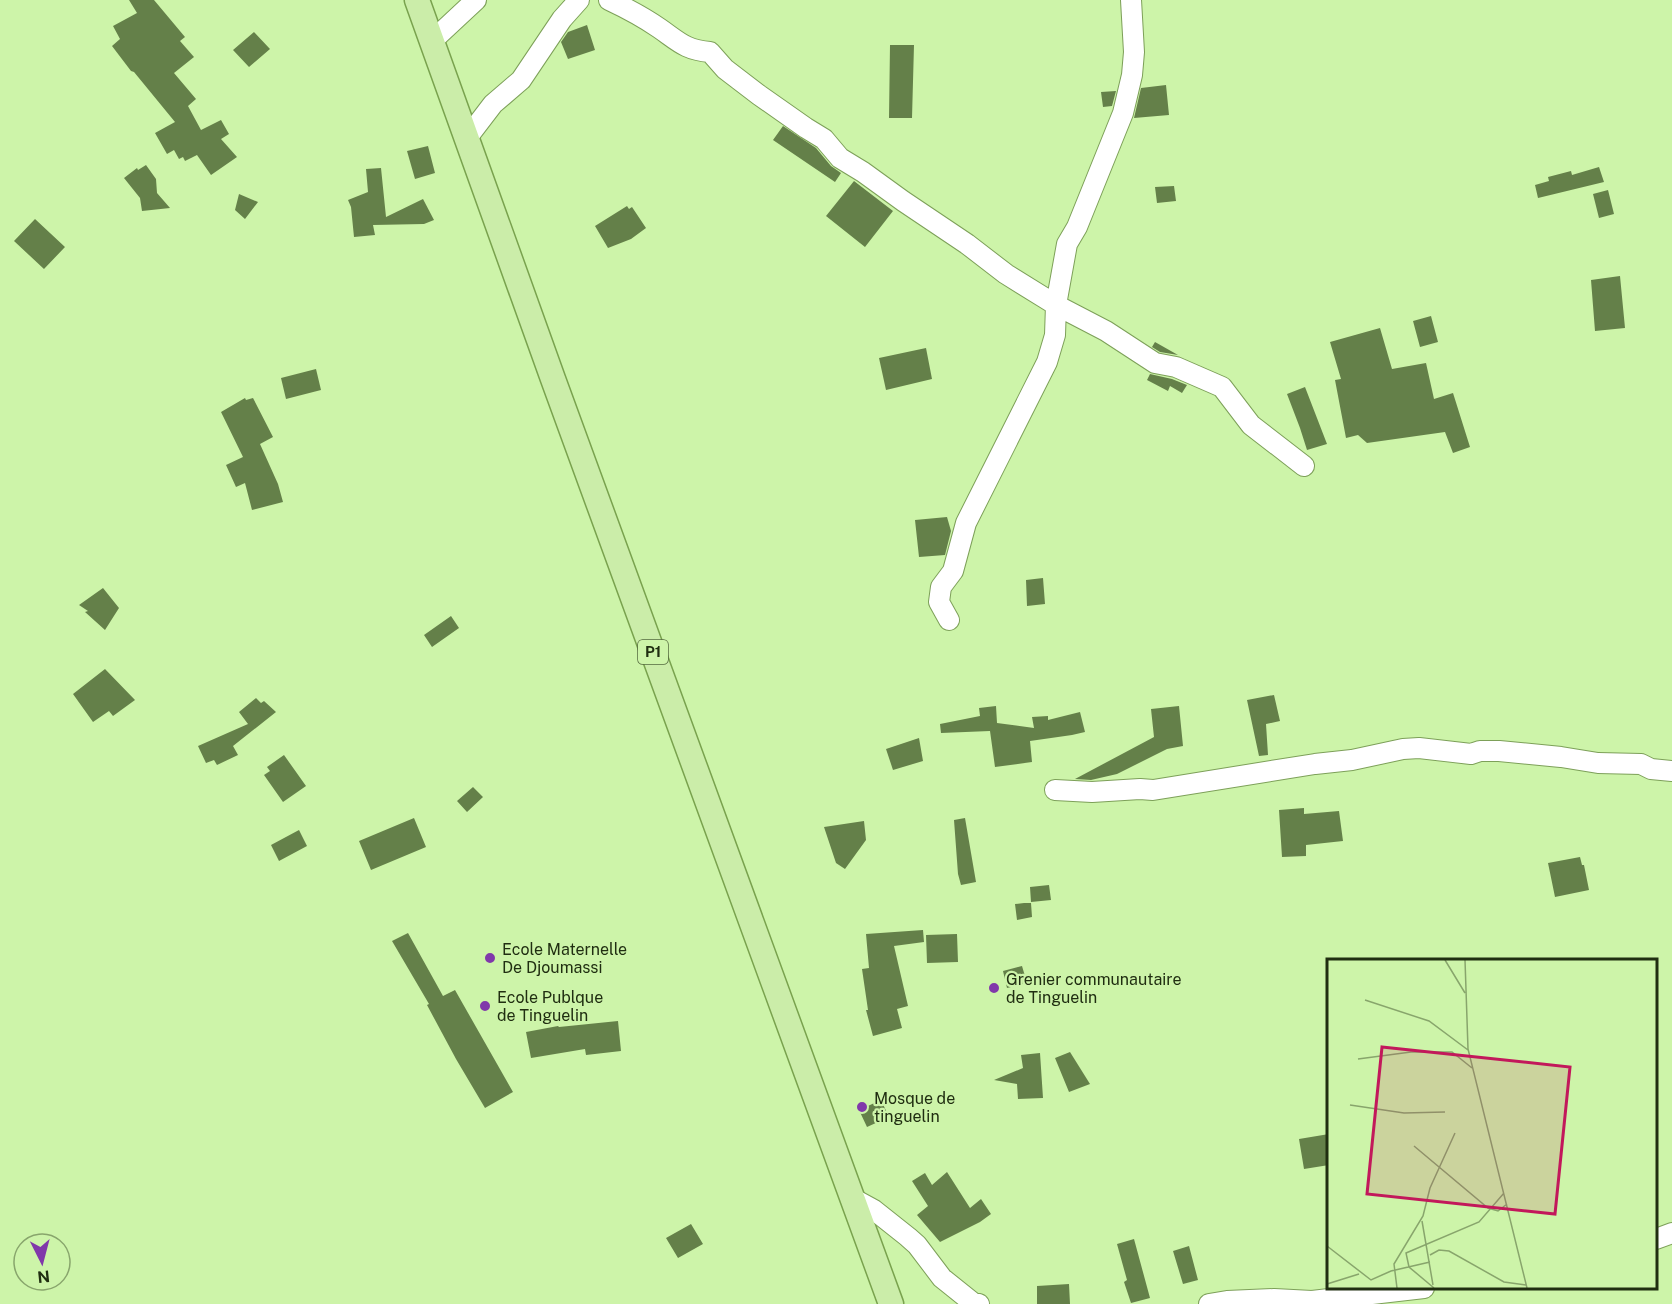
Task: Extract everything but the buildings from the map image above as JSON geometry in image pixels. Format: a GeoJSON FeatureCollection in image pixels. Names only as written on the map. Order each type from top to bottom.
{"type":"FeatureCollection","features":[{"type":"Feature","properties":{"kind":"main road","name":"P1"},"geometry":{"type":"LineString","coordinates":[[417,0],[891,1304]]}},
{"type":"Feature","properties":{"kind":"street"},"geometry":{"type":"LineString","coordinates":[[432,41],[476,0]]}},
{"type":"Feature","properties":{"kind":"street"},"geometry":{"type":"LineString","coordinates":[[467,138],[493,104],[521,80],[562,19],[579,0]]}},
{"type":"Feature","properties":{"kind":"street"},"geometry":{"type":"LineString","coordinates":[[609,0],[645,19],[678,43],[696,51],[710,52],[725,69],[759,95],[824,139],[840,158],[960,238],[1006,274],[1056,305],[1106,331],[1155,363],[1176,367],[1221,387],[1251,425],[1304,466]]}},
{"type":"Feature","properties":{"kind":"street"},"geometry":{"type":"LineString","coordinates":[[949,620],[939,602],[941,588],[953,571],[966,523],[1047,362],[1055,335],[1056,305],[1067,243],[1077,227],[1123,113],[1132,75],[1134,52],[1131,0]]}},
{"type":"Feature","properties":{"kind":"street"},"geometry":{"type":"LineString","coordinates":[[1055,790],[1092,792],[1153,790],[1419,748],[1471,754],[1480,751],[1499,751],[1598,763],[1641,764],[1651,770],[1672,771]]}},
{"type":"Feature","properties":{"kind":"street"},"geometry":{"type":"LineString","coordinates":[[852,1198],[874,1209],[908,1237],[942,1278],[972,1302],[979,1304]]}},
{"type":"Feature","properties":{"kind":"street"},"geometry":{"type":"LineString","coordinates":[[1657,1239],[1672,1233]]}},
{"type":"Feature","properties":{"kind":"street"},"geometry":{"type":"LineString","coordinates":[[1209,1304],[1274,1299],[1312,1301],[1408,1289]]}},
{"type":"Feature","properties":{"kind":"place","name":"Ecole Maternelle De Djoumassi"},"geometry":{"type":"Point","coordinates":[490,958]}},
{"type":"Feature","properties":{"kind":"place","name":"Grenier communautaire de Tinguelin"},"geometry":{"type":"Point","coordinates":[994,988]}},
{"type":"Feature","properties":{"kind":"place","name":"Ecole Publque de Tinguelin"},"geometry":{"type":"Point","coordinates":[485,1006]}},
{"type":"Feature","properties":{"kind":"place","name":"Mosque de tinguelin"},"geometry":{"type":"Point","coordinates":[862,1107]}}]}
